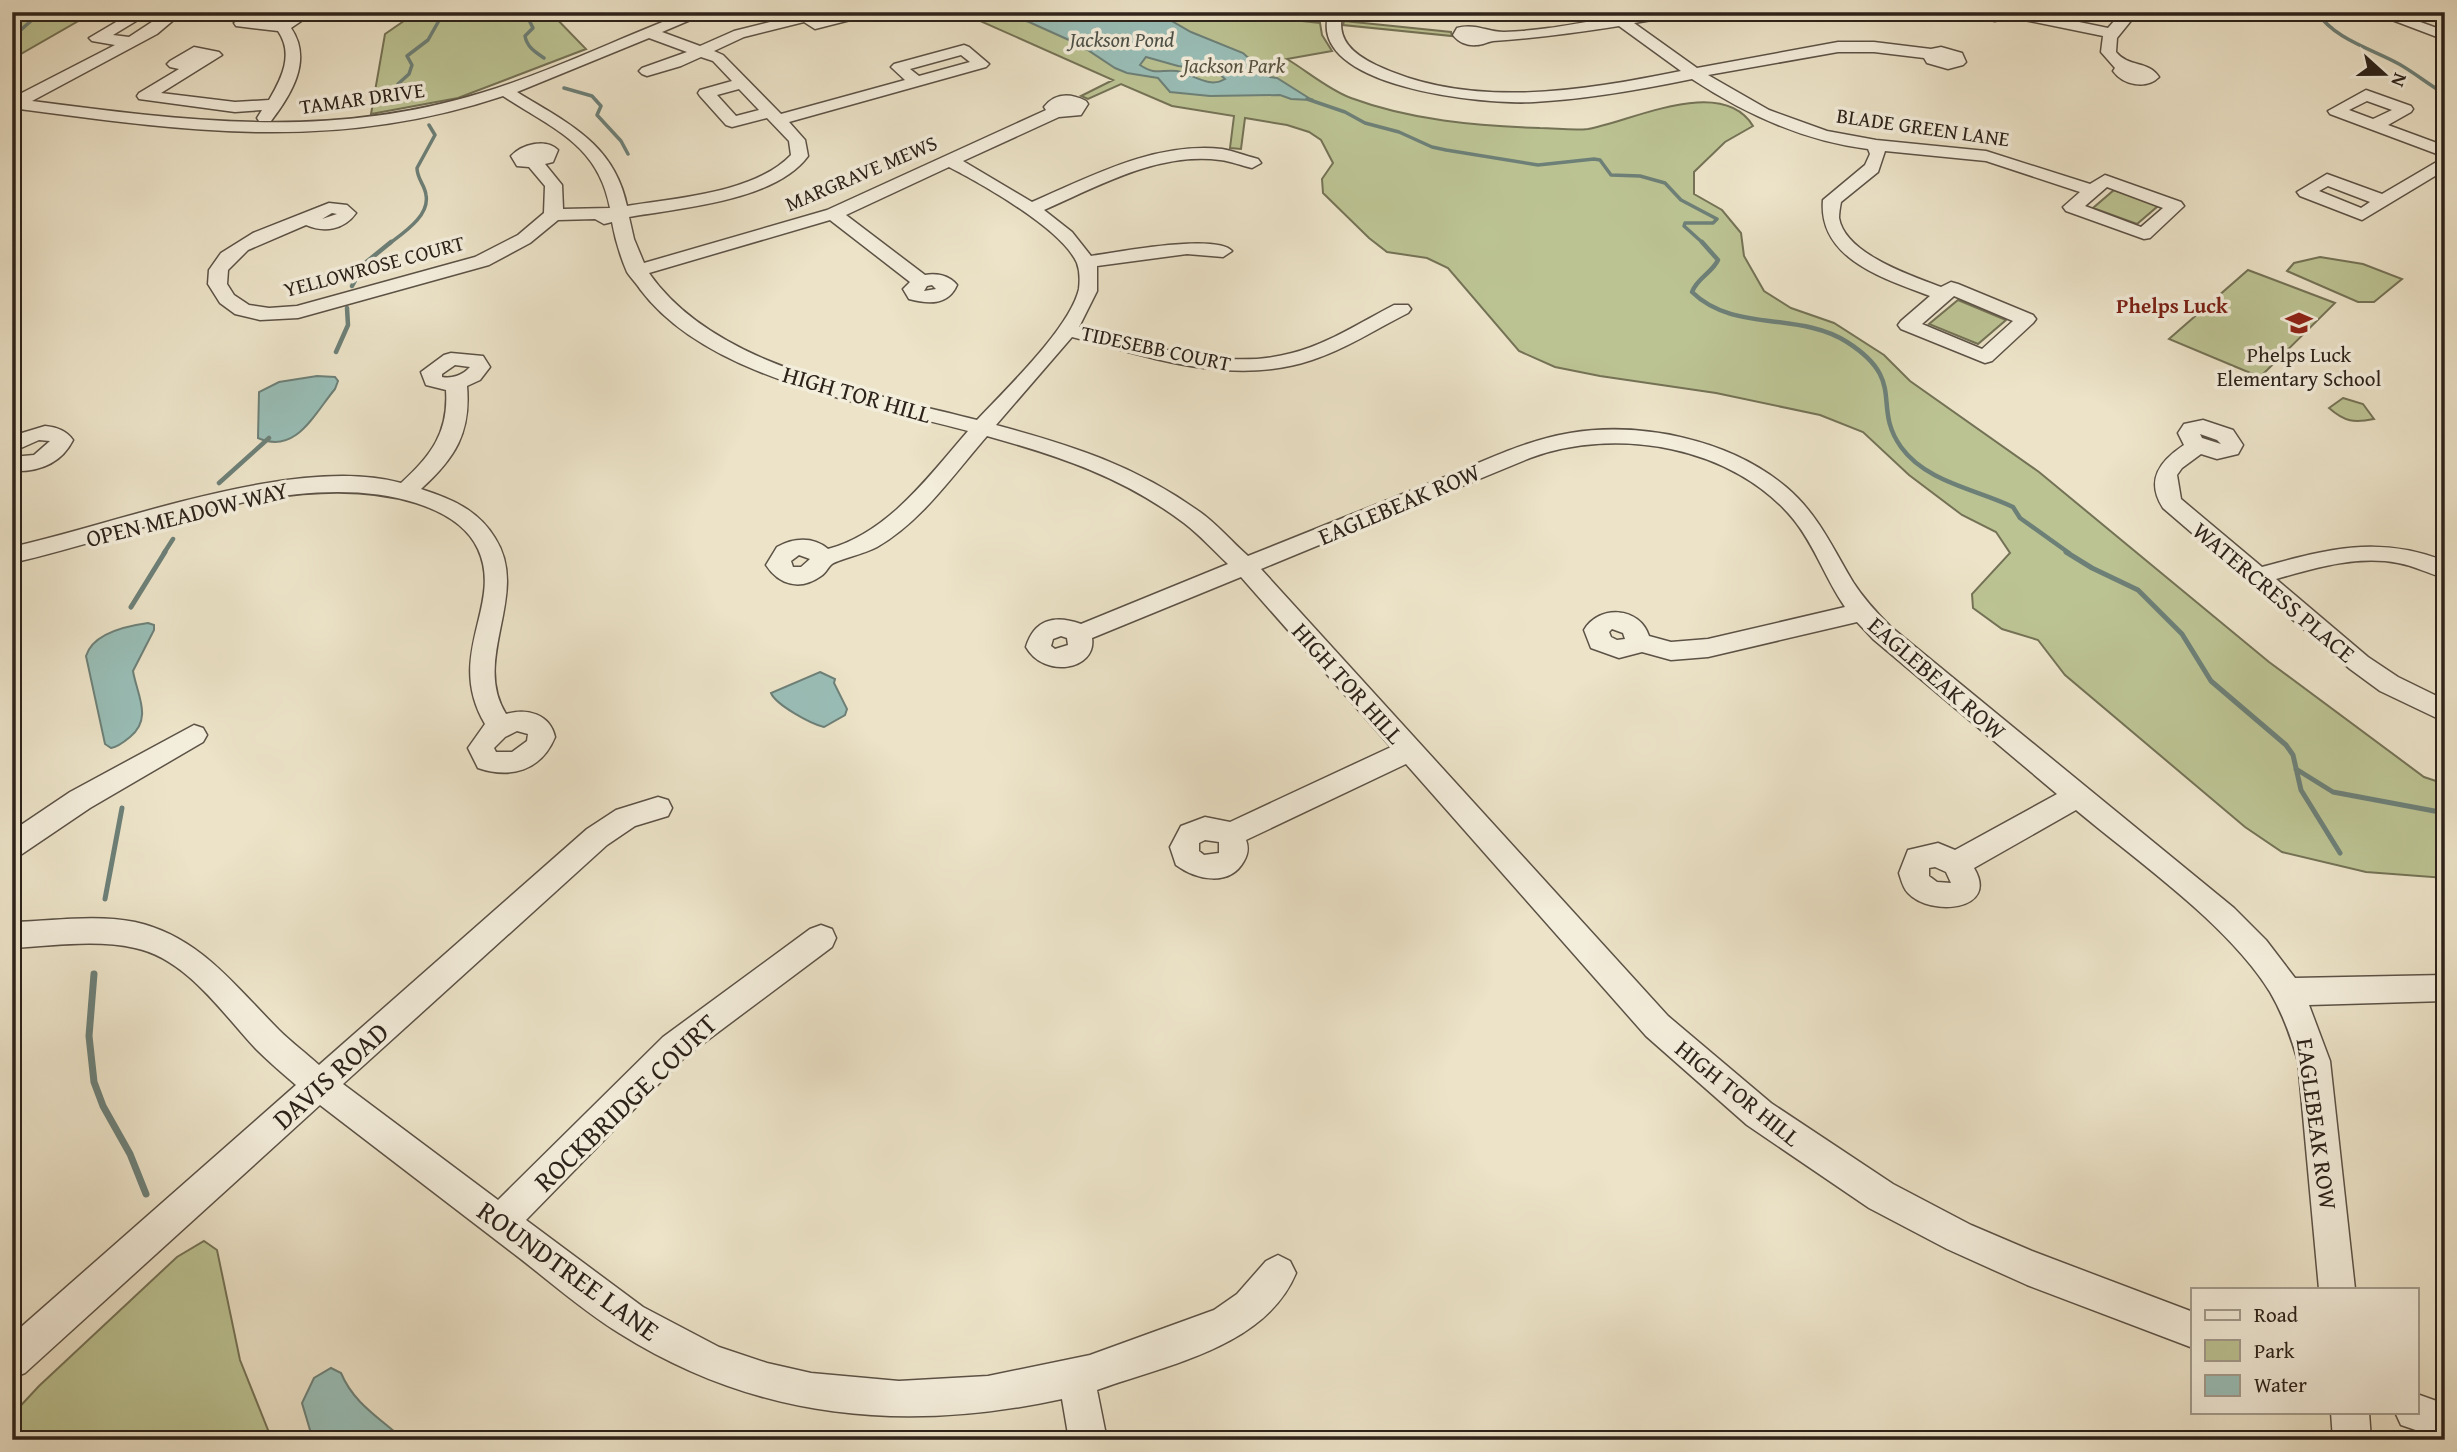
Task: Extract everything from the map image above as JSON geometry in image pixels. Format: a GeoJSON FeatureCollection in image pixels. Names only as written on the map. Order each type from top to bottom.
{"type":"FeatureCollection","features":[{"type":"Feature","properties":{"kind":"street"},"geometry":{"type":"LineString","coordinates":[[131,42],[97,38],[144,12]]}},
{"type":"Feature","properties":{"kind":"street"},"geometry":{"type":"LineString","coordinates":[[14,103],[152,31],[176,12]]}},
{"type":"Feature","properties":{"kind":"street"},"geometry":{"type":"LineString","coordinates":[[259,12],[241,23],[287,33]]}},
{"type":"Feature","properties":{"kind":"street"},"geometry":{"type":"LineString","coordinates":[[275,12],[303,15],[287,33]]}},
{"type":"Feature","properties":{"kind":"street","name":"TAMAR DRIVE"},"geometry":{"type":"LineString","coordinates":[[14,103],[254,129],[314,127],[398,117],[504,90],[702,12]]}},
{"type":"Feature","properties":{"kind":"street"},"geometry":{"type":"LineString","coordinates":[[647,71],[676,63],[739,34],[805,15],[815,25],[864,12]]}},
{"type":"Feature","properties":{"kind":"street"},"geometry":{"type":"LineString","coordinates":[[1336,12],[1332,31],[1348,55],[1392,77],[1451,92],[1507,98],[1558,97],[1838,47],[1897,49],[1931,54]]}},
{"type":"Feature","properties":{"kind":"street"},"geometry":{"type":"LineString","coordinates":[[1487,37],[1528,36],[1616,17],[1676,12]]}},
{"type":"Feature","properties":{"kind":"street"},"geometry":{"type":"LineString","coordinates":[[1982,12],[1998,18],[2009,16],[2009,12],[2110,33]]}},
{"type":"Feature","properties":{"kind":"street"},"geometry":{"type":"LineString","coordinates":[[2125,68],[2110,52],[2108,40],[2110,33],[2132,12]]}},
{"type":"Feature","properties":{"kind":"street"},"geometry":{"type":"LineString","coordinates":[[2378,12],[2442,42]]}},
{"type":"Feature","properties":{"kind":"street","name":"BLADE GREEN LANE"},"geometry":{"type":"LineString","coordinates":[[1616,17],[1728,97],[1780,120],[1822,135],[1875,146],[1955,152],[2000,159],[2092,191]]}},
{"type":"Feature","properties":{"kind":"street"},"geometry":{"type":"LineString","coordinates":[[536,162],[536,166],[553,182],[555,188],[557,197],[549,219],[579,224],[619,213],[757,186],[787,171],[800,159],[801,146],[718,58],[647,32]]}},
{"type":"Feature","properties":{"kind":"street"},"geometry":{"type":"LineString","coordinates":[[254,129],[275,105],[294,58],[287,33]]}},
{"type":"Feature","properties":{"kind":"street"},"geometry":{"type":"LineString","coordinates":[[195,66],[145,96],[235,107],[275,105]]}},
{"type":"Feature","properties":{"kind":"street"},"geometry":{"type":"LineString","coordinates":[[744,83],[706,93],[732,122],[774,116],[916,82]]}},
{"type":"Feature","properties":{"kind":"street","name":"HIGH TOR HILL"},"geometry":{"type":"LineString","coordinates":[[504,90],[560,125],[592,151],[605,166],[627,248],[636,271],[670,310],[717,343],[746,359],[803,380],[1077,456],[1140,482],[1194,519],[1246,568],[1657,1027],[1759,1114],[1820,1158],[1959,1237],[2027,1268],[2191,1329]]}},
{"type":"Feature","properties":{"kind":"street","name":"MARGRAVE MEWS"},"geometry":{"type":"LineString","coordinates":[[636,271],[833,214],[1056,112]]}},
{"type":"Feature","properties":{"kind":"street"},"geometry":{"type":"LineString","coordinates":[[2375,125],[2445,152]]}},
{"type":"Feature","properties":{"kind":"street"},"geometry":{"type":"LineString","coordinates":[[1875,146],[1878,154],[1872,168],[1832,200],[1829,211],[1832,227],[1847,247],[1862,258],[1885,271],[1944,295]]}},
{"type":"Feature","properties":{"kind":"street"},"geometry":{"type":"LineString","coordinates":[[1031,209],[1136,165],[1170,156],[1219,154],[1252,163]]}},
{"type":"Feature","properties":{"kind":"street"},"geometry":{"type":"LineString","coordinates":[[822,559],[854,549],[888,529],[926,493],[1068,330],[1081,311],[1086,297],[1089,285],[1087,262],[1063,236],[1031,209],[983,176],[949,161]]}},
{"type":"Feature","properties":{"kind":"street"},"geometry":{"type":"LineString","coordinates":[[2383,201],[2445,162]]}},
{"type":"Feature","properties":{"kind":"street","name":"BLADE GREEN LANE"},"geometry":{"type":"LineString","coordinates":[[2105,180],[2175,205],[2144,234],[2072,207],[2092,191],[2105,180]]}},
{"type":"Feature","properties":{"kind":"street"},"geometry":{"type":"LineString","coordinates":[[833,214],[921,281]]}},
{"type":"Feature","properties":{"kind":"street","name":"YELLOWROSE COURT"},"geometry":{"type":"LineString","coordinates":[[312,218],[267,233],[239,248],[220,267],[215,282],[219,290],[238,309],[251,313],[298,312],[482,261],[511,247],[549,219]]}},
{"type":"Feature","properties":{"kind":"street"},"geometry":{"type":"LineString","coordinates":[[1087,262],[1187,248],[1223,251]]}},
{"type":"Feature","properties":{"kind":"street"},"geometry":{"type":"LineString","coordinates":[[1951,288],[2026,319],[1985,357],[1908,325],[1944,295],[1951,288]]}},
{"type":"Feature","properties":{"kind":"street","name":"TIDESEBB COURT"},"geometry":{"type":"LineString","coordinates":[[1068,330],[1196,360],[1219,364],[1260,365],[1308,354],[1401,309]]}},
{"type":"Feature","properties":{"kind":"street"},"geometry":{"type":"LineString","coordinates":[[407,490],[431,469],[451,442],[456,429],[456,383]]}},
{"type":"Feature","properties":{"kind":"street","name":"EAGLEBEAK ROW"},"geometry":{"type":"LineString","coordinates":[[1079,634],[1555,443],[1595,437],[1640,438],[1714,456],[1739,467],[1780,493],[1800,512],[1861,612],[1911,658],[2245,937],[2267,961],[2288,992],[2307,1034],[2314,1060],[2337,1288]]}},
{"type":"Feature","properties":{"kind":"street","name":"WATERCRESS PLACE"},"geometry":{"type":"LineString","coordinates":[[2198,446],[2170,466],[2164,484],[2166,493],[2182,515],[2369,670],[2389,684],[2445,712]]}},
{"type":"Feature","properties":{"kind":"street","name":"OPEN MEADOW WAY"},"geometry":{"type":"LineString","coordinates":[[12,555],[73,542],[276,489],[332,484],[384,486],[407,490],[451,508],[467,518],[494,557],[496,590],[480,675],[487,708],[500,726]]}},
{"type":"Feature","properties":{"kind":"street"},"geometry":{"type":"LineString","coordinates":[[2256,577],[2357,551],[2400,556],[2445,570]]}},
{"type":"Feature","properties":{"kind":"street"},"geometry":{"type":"LineString","coordinates":[[1637,642],[1671,651],[1708,648],[1861,612]]}},
{"type":"Feature","properties":{"kind":"street"},"geometry":{"type":"LineString","coordinates":[[12,846],[80,800],[194,735]]}},
{"type":"Feature","properties":{"kind":"street"},"geometry":{"type":"LineString","coordinates":[[1230,835],[1408,751]]}},
{"type":"Feature","properties":{"kind":"street"},"geometry":{"type":"LineString","coordinates":[[1956,864],[2076,797]]}},
{"type":"Feature","properties":{"kind":"street","name":"DAVIS ROAD"},"geometry":{"type":"LineString","coordinates":[[12,1360],[318,1084],[617,821],[639,811],[658,808]]}},
{"type":"Feature","properties":{"kind":"street"},"geometry":{"type":"LineString","coordinates":[[12,935],[108,933],[156,941],[175,950],[191,960],[271,1043],[318,1084]]}},
{"type":"Feature","properties":{"kind":"street","name":"ROCKBRIDGE COURT"},"geometry":{"type":"LineString","coordinates":[[501,1221],[674,1047],[821,938]]}},
{"type":"Feature","properties":{"kind":"street"},"geometry":{"type":"LineString","coordinates":[[2288,992],[2445,988]]}},
{"type":"Feature","properties":{"kind":"street","name":"ROUNDTREE LANE"},"geometry":{"type":"LineString","coordinates":[[318,1084],[630,1320],[676,1346],[724,1368],[780,1385],[846,1397],[914,1401],[989,1394],[1076,1378],[1215,1329],[1240,1315],[1258,1299],[1278,1273]]}},
{"type":"Feature","properties":{"kind":"street"},"geometry":{"type":"LineString","coordinates":[[1076,1378],[1088,1440]]}},
{"type":"Feature","properties":{"kind":"street"},"geometry":{"type":"LineString","coordinates":[[2418,1413],[2445,1423]]}},
{"type":"Feature","properties":{"kind":"street"},"geometry":{"type":"LineString","coordinates":[[2350,1414],[2352,1440]]}},
{"type":"Feature","properties":{"kind":"green space"},"geometry":{"type":"Polygon","coordinates":[[[12,12],[94,12],[12,59],[12,12]]]}},
{"type":"Feature","properties":{"kind":"green space"},"geometry":{"type":"Polygon","coordinates":[[[417,12],[550,12],[586,49],[458,98],[371,114],[385,34],[417,12]]]}},
{"type":"Feature","properties":{"kind":"green space","name":"Jackson Park"},"geometry":{"type":"Polygon","coordinates":[[[960,12],[1220,12],[1320,23],[1322,35],[1332,51],[1287,59],[1343,95],[1373,106],[1420,117],[1492,126],[1582,130],[1675,105],[1699,102],[1720,104],[1739,111],[1753,126],[1725,142],[1694,172],[1694,194],[1722,210],[1741,233],[1744,256],[1764,291],[1791,308],[1834,323],[1884,355],[1910,381],[2039,472],[2269,662],[2424,777],[2445,784],[2445,878],[2366,872],[2282,852],[2245,827],[2065,675],[2038,640],[2002,629],[1973,608],[1972,594],[2010,553],[1996,532],[1962,515],[1909,475],[1863,432],[1820,415],[1716,393],[1555,367],[1519,351],[1448,268],[1427,258],[1387,252],[1323,193],[1322,179],[1333,163],[1321,140],[1309,132],[1287,125],[1245,118],[1241,149],[1230,148],[1234,116],[1172,106],[1121,84],[1088,99],[1081,96],[1113,80],[960,12]]]}},
{"type":"Feature","properties":{"kind":"green space"},"geometry":{"type":"Polygon","coordinates":[[[1344,21],[1451,32],[1452,36],[1343,25],[1344,21]]]}},
{"type":"Feature","properties":{"kind":"green space"},"geometry":{"type":"Polygon","coordinates":[[[2114,190],[2158,206],[2137,224],[2093,208],[2114,190]]]}},
{"type":"Feature","properties":{"kind":"green space"},"geometry":{"type":"Polygon","coordinates":[[[2320,257],[2363,264],[2402,279],[2374,302],[2358,302],[2287,271],[2294,263],[2320,257]]]}},
{"type":"Feature","properties":{"kind":"green space"},"geometry":{"type":"Polygon","coordinates":[[[2248,270],[2335,303],[2260,377],[2169,339],[2248,270]]]}},
{"type":"Feature","properties":{"kind":"green space"},"geometry":{"type":"Polygon","coordinates":[[[1958,300],[2006,320],[1978,344],[1929,324],[1958,300]]]}},
{"type":"Feature","properties":{"kind":"green space"},"geometry":{"type":"Polygon","coordinates":[[[2343,398],[2363,404],[2374,419],[2350,420],[2329,408],[2343,398]]]}},
{"type":"Feature","properties":{"kind":"green space"},"geometry":{"type":"Polygon","coordinates":[[[204,1241],[217,1250],[240,1360],[272,1440],[12,1440],[12,1415],[39,1386],[177,1257],[204,1241]]]}},
{"type":"Feature","properties":{"kind":"water","name":"Jackson Pond"},"geometry":{"type":"Polygon","coordinates":[[[985,12],[1156,12],[1191,32],[1243,53],[1270,77],[1277,78],[1312,100],[1291,99],[1280,95],[1210,96],[1170,92],[1158,78],[1127,73],[1115,68],[1080,45],[1029,22],[1020,19],[999,20],[985,12]],[[1146,57],[1140,65],[1155,71],[1177,71],[1207,82],[1225,79],[1216,71],[1178,66],[1146,57]]]}},
{"type":"Feature","properties":{"kind":"water"},"geometry":{"type":"Polygon","coordinates":[[[317,376],[335,377],[338,381],[335,389],[303,429],[294,437],[283,441],[271,442],[258,438],[259,392],[279,382],[317,376]]]}},
{"type":"Feature","properties":{"kind":"water"},"geometry":{"type":"Polygon","coordinates":[[[148,623],[154,625],[154,630],[133,671],[142,706],[141,722],[130,737],[111,748],[105,744],[86,656],[90,648],[103,636],[130,626],[148,623]]]}},
{"type":"Feature","properties":{"kind":"water"},"geometry":{"type":"Polygon","coordinates":[[[820,672],[835,679],[834,683],[847,709],[845,715],[824,727],[794,713],[771,693],[820,672]]]}},
{"type":"Feature","properties":{"kind":"water"},"geometry":{"type":"Polygon","coordinates":[[[331,1368],[341,1373],[346,1384],[368,1410],[404,1440],[313,1440],[302,1403],[314,1378],[331,1368]]]}},
{"type":"Feature","properties":{"kind":"waterway"},"geometry":{"type":"LineString","coordinates":[[14,36],[41,12]]}},
{"type":"Feature","properties":{"kind":"waterway"},"geometry":{"type":"LineString","coordinates":[[415,100],[399,88],[398,84],[409,74],[412,65],[407,56],[428,40],[441,17],[451,12]]}},
{"type":"Feature","properties":{"kind":"waterway"},"geometry":{"type":"LineString","coordinates":[[501,12],[509,19],[529,20],[533,28],[525,36],[526,40],[532,49],[544,58]]}},
{"type":"Feature","properties":{"kind":"waterway"},"geometry":{"type":"LineString","coordinates":[[2317,12],[2343,36],[2399,64],[2445,94]]}},
{"type":"Feature","properties":{"kind":"waterway"},"geometry":{"type":"LineString","coordinates":[[564,88],[592,96],[601,106],[597,115],[621,141],[628,154]]}},
{"type":"Feature","properties":{"kind":"waterway"},"geometry":{"type":"LineString","coordinates":[[1312,100],[1307,99],[1345,112],[1365,123],[1399,132],[1432,147],[1538,165],[1594,159],[1600,160],[1611,175],[1640,176],[1665,183],[1681,200],[1717,219],[1713,223],[1685,223],[1684,226],[1703,243]]}},
{"type":"Feature","properties":{"kind":"waterway"},"geometry":{"type":"LineString","coordinates":[[389,244],[408,229],[424,210],[426,195],[417,168],[435,135],[429,125]]}},
{"type":"Feature","properties":{"kind":"waterway"},"geometry":{"type":"LineString","coordinates":[[352,286],[364,264],[391,242]]}},
{"type":"Feature","properties":{"kind":"waterway"},"geometry":{"type":"LineString","coordinates":[[1703,243],[1718,260],[1692,292],[1709,305],[1727,313],[1808,327],[1847,342],[1866,356],[1877,369],[1883,381],[1888,418],[1893,432],[1911,459],[1938,477],[2013,507],[2020,518],[2069,553]]}},
{"type":"Feature","properties":{"kind":"waterway"},"geometry":{"type":"LineString","coordinates":[[336,352],[348,325],[347,308]]}},
{"type":"Feature","properties":{"kind":"waterway"},"geometry":{"type":"LineString","coordinates":[[219,483],[269,438]]}},
{"type":"Feature","properties":{"kind":"waterway"},"geometry":{"type":"LineString","coordinates":[[164,553],[173,539]]}},
{"type":"Feature","properties":{"kind":"waterway"},"geometry":{"type":"LineString","coordinates":[[131,607],[165,552]]}},
{"type":"Feature","properties":{"kind":"waterway"},"geometry":{"type":"LineString","coordinates":[[2066,552],[2138,590],[2182,634],[2211,681],[2286,745],[2293,755],[2296,769]]}},
{"type":"Feature","properties":{"kind":"waterway"},"geometry":{"type":"LineString","coordinates":[[2296,769],[2333,792],[2445,813]]}},
{"type":"Feature","properties":{"kind":"waterway"},"geometry":{"type":"LineString","coordinates":[[2296,769],[2301,790],[2340,853]]}},
{"type":"Feature","properties":{"kind":"waterway"},"geometry":{"type":"LineString","coordinates":[[105,899],[122,808]]}},
{"type":"Feature","properties":{"kind":"waterway"},"geometry":{"type":"LineString","coordinates":[[94,974],[89,1036],[94,1082],[103,1106],[130,1154],[146,1194]]}},
{"type":"Feature","properties":{"kind":"place","name":"Phelps Luck Elementary School"},"geometry":{"type":"Point","coordinates":[2299,323]}},
{"type":"Feature","properties":{"kind":"district","name":"Phelps Luck"},"geometry":{"type":"Point","coordinates":[2172,305]}}]}
